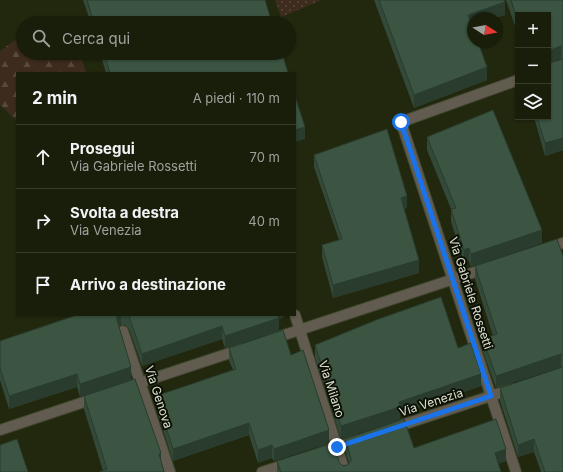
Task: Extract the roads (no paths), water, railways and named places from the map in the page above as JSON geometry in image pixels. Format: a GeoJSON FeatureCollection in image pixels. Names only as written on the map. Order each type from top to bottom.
{"type":"FeatureCollection","features":[{"type":"Feature","properties":{"kind":"street","name":"Via Gabriele Rossetti"},"geometry":{"type":"LineString","coordinates":[[515,81],[401,122],[516,472]]}},
{"type":"Feature","properties":{"kind":"street"},"geometry":{"type":"LineString","coordinates":[[534,253],[563,243]]}},
{"type":"Feature","properties":{"kind":"street"},"geometry":{"type":"LineString","coordinates":[[264,342],[497,265]]}},
{"type":"Feature","properties":{"kind":"street","name":"Via Milano"},"geometry":{"type":"LineString","coordinates":[[295,316],[345,472]]}},
{"type":"Feature","properties":{"kind":"street","name":"Via Genova"},"geometry":{"type":"LineString","coordinates":[[123,331],[170,472]]}},
{"type":"Feature","properties":{"kind":"street"},"geometry":{"type":"LineString","coordinates":[[0,430],[249,347]]}},
{"type":"Feature","properties":{"kind":"street","name":"Via Venezia"},"geometry":{"type":"LineString","coordinates":[[380,432],[520,387]]}},
{"type":"Feature","properties":{"kind":"street"},"geometry":{"type":"LineString","coordinates":[[314,454],[366,437]]}},
{"type":"Feature","properties":{"kind":"street"},"geometry":{"type":"LineString","coordinates":[[262,472],[299,459]]}}]}
